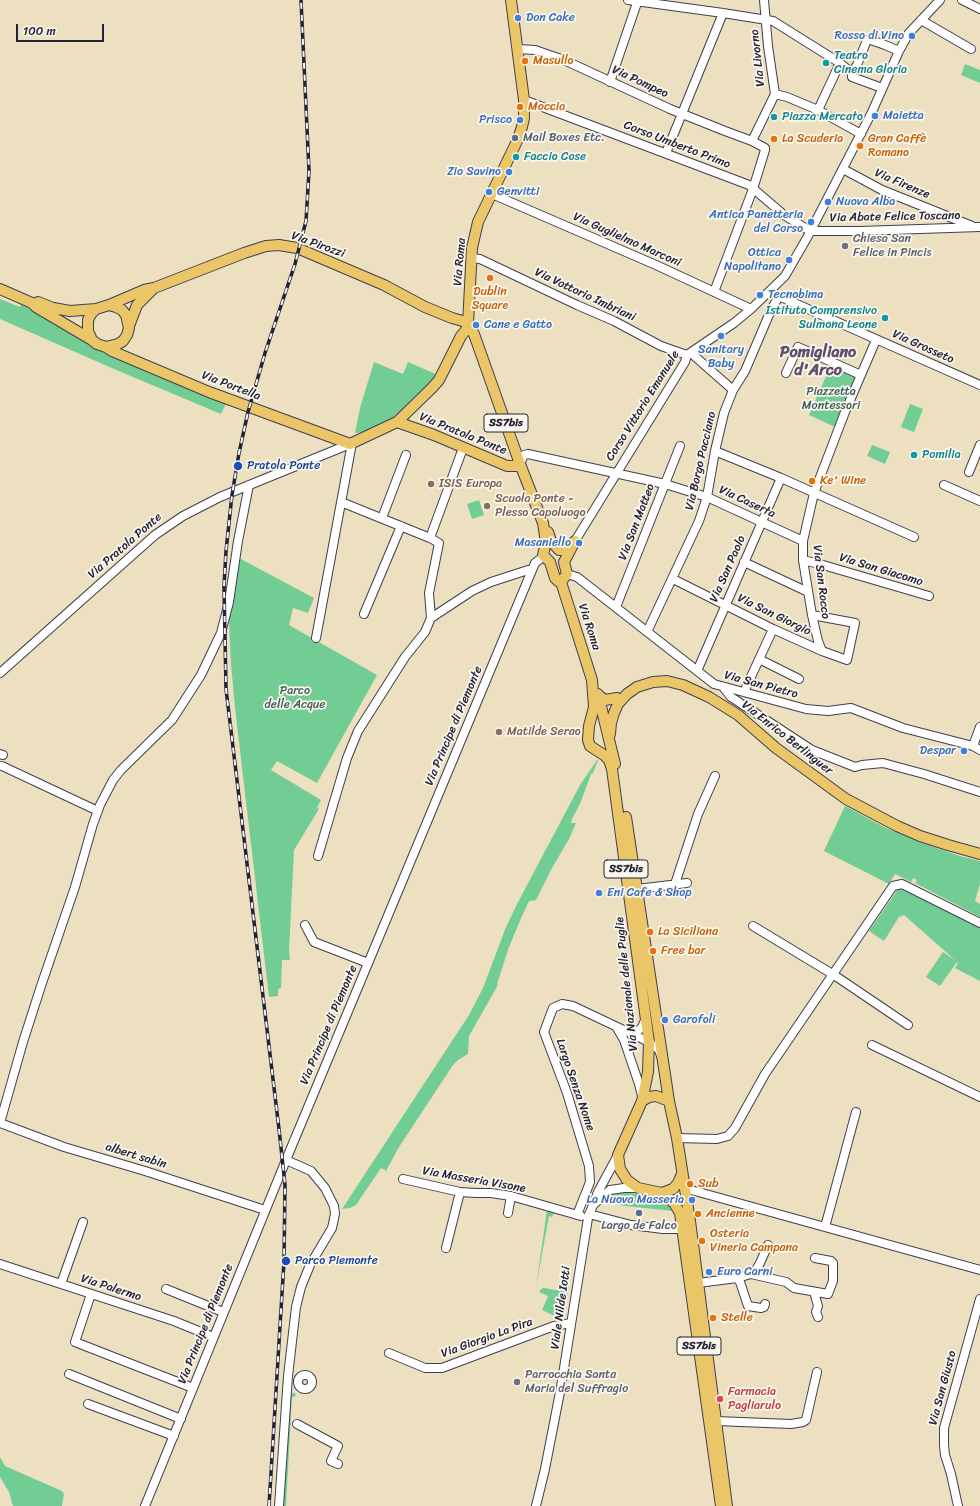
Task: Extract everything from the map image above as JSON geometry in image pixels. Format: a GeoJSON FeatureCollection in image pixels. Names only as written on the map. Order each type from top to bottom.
{"type":"FeatureCollection","features":[{"type":"Feature","properties":{"kind":"main road","name":"Via Roma"},"geometry":{"type":"LineString","coordinates":[[511,0],[524,100],[524,118],[518,139],[478,222],[472,248],[468,324],[474,334],[520,464],[543,523]]}},
{"type":"Feature","properties":{"kind":"main road","name":"Via Pirozzi"},"geometry":{"type":"LineString","coordinates":[[154,288],[244,253],[266,246],[279,245],[297,248],[384,285],[425,307],[468,324]]}},
{"type":"Feature","properties":{"kind":"main road","name":"Via Portella"},"geometry":{"type":"LineString","coordinates":[[32,303],[38,302],[53,308],[70,311],[96,309],[144,290],[154,288]]}},
{"type":"Feature","properties":{"kind":"main road"},"geometry":{"type":"LineString","coordinates":[[106,347],[123,341],[127,336],[137,305],[154,288]]}},
{"type":"Feature","properties":{"kind":"main road","name":"Via Portella"},"geometry":{"type":"LineString","coordinates":[[0,289],[32,303],[36,307],[97,344],[140,363],[228,399],[351,443]]}},
{"type":"Feature","properties":{"kind":"main road"},"geometry":{"type":"LineString","coordinates":[[109,305],[122,310],[126,315],[129,328]]}},
{"type":"Feature","properties":{"kind":"main road"},"geometry":{"type":"LineString","coordinates":[[92,340],[87,326],[91,314],[96,309]]}},
{"type":"Feature","properties":{"kind":"main road","name":"Via Pratola Ponte"},"geometry":{"type":"LineString","coordinates":[[351,443],[397,422],[432,388],[439,380],[468,324]]}},
{"type":"Feature","properties":{"kind":"main road","name":"Via Pratola Ponte"},"geometry":{"type":"LineString","coordinates":[[397,422],[434,435],[507,466],[516,466],[520,464]]}},
{"type":"Feature","properties":{"kind":"main road","name":"SS7bis"},"geometry":{"type":"LineString","coordinates":[[543,523],[551,541],[559,550],[564,550],[575,541]]}},
{"type":"Feature","properties":{"kind":"main road","name":"SS7bis"},"geometry":{"type":"LineString","coordinates":[[543,523],[546,542],[542,553],[543,557],[550,562],[555,578],[564,578],[564,562],[575,541]]}},
{"type":"Feature","properties":{"kind":"main road","name":"Via Roma"},"geometry":{"type":"LineString","coordinates":[[564,578],[592,680]]}},
{"type":"Feature","properties":{"kind":"main road","name":"Via Enrico Berlinguer"},"geometry":{"type":"LineString","coordinates":[[589,729],[596,715],[617,698],[629,685],[636,681],[652,677],[663,678],[667,681],[683,685],[700,692],[738,715],[787,756],[846,799],[897,826],[920,836],[980,854]]}},
{"type":"Feature","properties":{"kind":"main road","name":"SS7bis"},"geometry":{"type":"LineString","coordinates":[[589,729],[594,707],[592,680]]}},
{"type":"Feature","properties":{"kind":"main road","name":"Via Nazionale delle Puglie"},"geometry":{"type":"LineString","coordinates":[[592,680],[602,709],[622,793],[669,1101],[677,1138],[690,1220],[727,1506]]}},
{"type":"Feature","properties":{"kind":"main road","name":"Via Enrico Berlinguer"},"geometry":{"type":"LineString","coordinates":[[609,742],[611,723],[614,713],[618,704],[627,694],[643,685],[667,681]]}},
{"type":"Feature","properties":{"kind":"main road"},"geometry":{"type":"LineString","coordinates":[[598,695],[605,700],[617,698]]}},
{"type":"Feature","properties":{"kind":"main road","name":"Via Nazionale delle Puglie"},"geometry":{"type":"LineString","coordinates":[[609,742],[602,728],[594,726],[589,729],[588,740],[590,746],[609,760],[612,769],[649,1042],[648,1072],[642,1101],[618,1155]]}},
{"type":"Feature","properties":{"kind":"main road"},"geometry":{"type":"LineString","coordinates":[[642,1101],[649,1097],[656,1096],[669,1101]]}},
{"type":"Feature","properties":{"kind":"main road"},"geometry":{"type":"LineString","coordinates":[[618,1155],[620,1169],[628,1180],[638,1188],[662,1193],[673,1189],[678,1183],[682,1174]]}},
{"type":"Feature","properties":{"kind":"main road","name":"SS7bis"},"geometry":{"type":"LineString","coordinates":[[662,1193],[674,1203],[680,1214],[721,1506]]}},
{"type":"Feature","properties":{"kind":"street"},"geometry":{"type":"LineString","coordinates":[[628,0],[773,21],[840,63],[852,73],[852,77],[882,88]]}},
{"type":"Feature","properties":{"kind":"street","name":"Via Livorno"},"geometry":{"type":"LineString","coordinates":[[764,0],[774,94],[787,97],[818,110],[861,134]]}},
{"type":"Feature","properties":{"kind":"street","name":"Corso Vittorio Emanuele"},"geometry":{"type":"LineString","coordinates":[[575,541],[689,354],[751,309],[785,276],[861,134],[898,51],[910,33],[940,0]]}},
{"type":"Feature","properties":{"kind":"street"},"geometry":{"type":"LineString","coordinates":[[962,0],[980,9]]}},
{"type":"Feature","properties":{"kind":"street"},"geometry":{"type":"LineString","coordinates":[[610,82],[637,1]]}},
{"type":"Feature","properties":{"kind":"street"},"geometry":{"type":"LineString","coordinates":[[666,154],[723,13]]}},
{"type":"Feature","properties":{"kind":"street"},"geometry":{"type":"LineString","coordinates":[[921,20],[971,48]]}},
{"type":"Feature","properties":{"kind":"street"},"geometry":{"type":"LineString","coordinates":[[852,73],[857,65],[867,40],[885,45],[898,51]]}},
{"type":"Feature","properties":{"kind":"street","name":"Via Pompeo"},"geometry":{"type":"LineString","coordinates":[[518,49],[535,50],[564,60],[682,114],[752,141]]}},
{"type":"Feature","properties":{"kind":"street"},"geometry":{"type":"LineString","coordinates":[[818,110],[840,63]]}},
{"type":"Feature","properties":{"kind":"street"},"geometry":{"type":"LineString","coordinates":[[714,292],[753,189],[765,150],[765,148],[752,141],[774,94]]}},
{"type":"Feature","properties":{"kind":"street","name":"Corso Umberto Primo"},"geometry":{"type":"LineString","coordinates":[[524,100],[749,185],[784,215],[810,231]]}},
{"type":"Feature","properties":{"kind":"street","name":"Via Firenze"},"geometry":{"type":"LineString","coordinates":[[843,169],[882,190],[978,228]]}},
{"type":"Feature","properties":{"kind":"street","name":"Via Guglielmo Marconi"},"geometry":{"type":"LineString","coordinates":[[492,194],[751,309]]}},
{"type":"Feature","properties":{"kind":"street","name":"Via Abate Felice Toscano"},"geometry":{"type":"LineString","coordinates":[[810,231],[978,228]]}},
{"type":"Feature","properties":{"kind":"street","name":"Via Vottorio Imbriani"},"geometry":{"type":"LineString","coordinates":[[472,258],[480,259],[614,321],[661,346],[689,354]]}},
{"type":"Feature","properties":{"kind":"street","name":"Via Grosseto"},"geometry":{"type":"LineString","coordinates":[[769,291],[980,386]]}},
{"type":"Feature","properties":{"kind":"street","name":"Via Borgo Pacciano"},"geometry":{"type":"LineString","coordinates":[[647,632],[699,521],[707,497],[715,451],[724,413],[733,390],[745,371],[771,310],[779,296]]}},
{"type":"Feature","properties":{"kind":"street","name":"Via San Rocco"},"geometry":{"type":"LineString","coordinates":[[822,651],[818,641],[808,592],[803,560],[803,541],[814,493],[845,412],[876,340]]}},
{"type":"Feature","properties":{"kind":"street"},"geometry":{"type":"LineString","coordinates":[[786,373],[798,347],[861,375]]}},
{"type":"Feature","properties":{"kind":"street"},"geometry":{"type":"LineString","coordinates":[[689,354],[733,390]]}},
{"type":"Feature","properties":{"kind":"street"},"geometry":{"type":"LineString","coordinates":[[316,638],[351,443]]}},
{"type":"Feature","properties":{"kind":"street","name":"Via Pratola Ponte"},"geometry":{"type":"LineString","coordinates":[[0,672],[156,534],[183,516],[220,497],[351,443]]}},
{"type":"Feature","properties":{"kind":"street","name":"Via San Matteo"},"geometry":{"type":"LineString","coordinates":[[616,607],[680,446]]}},
{"type":"Feature","properties":{"kind":"street"},"geometry":{"type":"LineString","coordinates":[[969,472],[980,446]]}},
{"type":"Feature","properties":{"kind":"street"},"geometry":{"type":"LineString","coordinates":[[430,538],[462,448]]}},
{"type":"Feature","properties":{"kind":"street"},"geometry":{"type":"LineString","coordinates":[[715,451],[781,478],[914,537]]}},
{"type":"Feature","properties":{"kind":"street","name":"Via Caserta"},"geometry":{"type":"LineString","coordinates":[[520,464],[524,455],[528,454],[665,484],[707,497],[803,541]]}},
{"type":"Feature","properties":{"kind":"street"},"geometry":{"type":"LineString","coordinates":[[382,518],[406,455]]}},
{"type":"Feature","properties":{"kind":"street","name":"Via San Paolo"},"geometry":{"type":"LineString","coordinates":[[697,671],[781,478]]}},
{"type":"Feature","properties":{"kind":"street"},"geometry":{"type":"LineString","coordinates":[[0,1123],[23,1042],[75,887],[98,811],[113,780],[121,770],[172,720],[201,675],[214,649],[229,602],[238,541],[249,485]]}},
{"type":"Feature","properties":{"kind":"street"},"geometry":{"type":"LineString","coordinates":[[944,485],[980,501]]}},
{"type":"Feature","properties":{"kind":"street"},"geometry":{"type":"LineString","coordinates":[[318,856],[347,758],[358,731],[405,657],[425,632],[431,618],[429,593],[439,543],[341,502]]}},
{"type":"Feature","properties":{"kind":"street"},"geometry":{"type":"LineString","coordinates":[[364,614],[401,526]]}},
{"type":"Feature","properties":{"kind":"street","name":"Via Principe di Piemonte"},"geometry":{"type":"LineString","coordinates":[[145,1506],[265,1210],[532,570],[535,564],[543,557]]}},
{"type":"Feature","properties":{"kind":"street","name":"Via San Giacomo"},"geometry":{"type":"LineString","coordinates":[[803,560],[929,596]]}},
{"type":"Feature","properties":{"kind":"street"},"geometry":{"type":"LineString","coordinates":[[744,562],[808,592]]}},
{"type":"Feature","properties":{"kind":"street"},"geometry":{"type":"LineString","coordinates":[[431,618],[472,591],[491,582],[532,570]]}},
{"type":"Feature","properties":{"kind":"street","name":"Via San Pietro"},"geometry":{"type":"LineString","coordinates":[[564,578],[577,577],[714,684],[806,710],[828,711],[851,708],[903,728],[976,748]]}},
{"type":"Feature","properties":{"kind":"street","name":"Via San Giorgio"},"geometry":{"type":"LineString","coordinates":[[673,579],[773,629],[822,651],[847,660],[855,623],[812,615]]}},
{"type":"Feature","properties":{"kind":"street"},"geometry":{"type":"LineString","coordinates":[[744,692],[773,629]]}},
{"type":"Feature","properties":{"kind":"street"},"geometry":{"type":"LineString","coordinates":[[759,659],[799,679]]}},
{"type":"Feature","properties":{"kind":"street"},"geometry":{"type":"LineString","coordinates":[[723,687],[731,697],[812,750],[855,767],[883,763],[924,774],[980,792]]}},
{"type":"Feature","properties":{"kind":"street"},"geometry":{"type":"LineString","coordinates":[[976,748],[980,727]]}},
{"type":"Feature","properties":{"kind":"street"},"geometry":{"type":"LineString","coordinates":[[2,766],[98,811]]}},
{"type":"Feature","properties":{"kind":"street"},"geometry":{"type":"LineString","coordinates":[[676,884],[698,814],[715,776]]}},
{"type":"Feature","properties":{"kind":"street"},"geometry":{"type":"LineString","coordinates":[[637,889],[687,883]]}},
{"type":"Feature","properties":{"kind":"street"},"geometry":{"type":"LineString","coordinates":[[677,1138],[717,1139],[728,1136],[735,1128],[765,1074],[834,975],[893,886],[902,884],[980,923]]}},
{"type":"Feature","properties":{"kind":"street"},"geometry":{"type":"LineString","coordinates":[[305,925],[314,942],[368,963]]}},
{"type":"Feature","properties":{"kind":"street"},"geometry":{"type":"LineString","coordinates":[[753,926],[834,975],[908,1025]]}},
{"type":"Feature","properties":{"kind":"street","name":"Largo Senza Nome"},"geometry":{"type":"LineString","coordinates":[[577,1215],[590,1182],[589,1166],[567,1093],[544,1032],[553,1008],[562,1004],[573,1006],[649,1042],[659,1050],[665,1070]]}},
{"type":"Feature","properties":{"kind":"street","name":"Largo Senza Nome"},"geometry":{"type":"LineString","coordinates":[[617,1028],[623,1027],[636,1032],[642,1027],[646,1016]]}},
{"type":"Feature","properties":{"kind":"street"},"geometry":{"type":"LineString","coordinates":[[617,1028],[627,1048],[640,1088],[642,1101]]}},
{"type":"Feature","properties":{"kind":"street"},"geometry":{"type":"LineString","coordinates":[[872,1045],[980,1097]]}},
{"type":"Feature","properties":{"kind":"street"},"geometry":{"type":"LineString","coordinates":[[824,1227],[856,1112]]}},
{"type":"Feature","properties":{"kind":"street","name":"albert sabin"},"geometry":{"type":"LineString","coordinates":[[0,1123],[64,1147],[265,1210]]}},
{"type":"Feature","properties":{"kind":"street","name":"Viale Nilde Iotti"},"geometry":{"type":"LineString","coordinates":[[536,1506],[545,1469],[589,1213],[598,1192],[618,1155]]}},
{"type":"Feature","properties":{"kind":"street"},"geometry":{"type":"LineString","coordinates":[[279,1506],[288,1376],[296,1307],[301,1287],[310,1266],[332,1228],[335,1214],[334,1206],[325,1188],[311,1171],[286,1160]]}},
{"type":"Feature","properties":{"kind":"street","name":"Via Masseria Visone"},"geometry":{"type":"LineString","coordinates":[[403,1179],[460,1192],[491,1193],[511,1196],[577,1215],[589,1213]]}},
{"type":"Feature","properties":{"kind":"street"},"geometry":{"type":"LineString","coordinates":[[638,1188],[610,1190],[589,1213],[631,1225],[663,1229],[682,1229]]}},
{"type":"Feature","properties":{"kind":"street"},"geometry":{"type":"LineString","coordinates":[[684,1188],[980,1270]]}},
{"type":"Feature","properties":{"kind":"street"},"geometry":{"type":"LineString","coordinates":[[446,1248],[460,1192]]}},
{"type":"Feature","properties":{"kind":"street"},"geometry":{"type":"LineString","coordinates":[[508,1213],[511,1196]]}},
{"type":"Feature","properties":{"kind":"street"},"geometry":{"type":"LineString","coordinates":[[61,1284],[83,1222]]}},
{"type":"Feature","properties":{"kind":"street"},"geometry":{"type":"LineString","coordinates":[[751,1274],[760,1264],[768,1245]]}},
{"type":"Feature","properties":{"kind":"street"},"geometry":{"type":"LineString","coordinates":[[698,1283],[737,1278],[751,1274],[783,1281],[794,1288],[828,1294],[833,1280],[832,1262],[815,1258]]}},
{"type":"Feature","properties":{"kind":"street","name":"Via Palermo"},"geometry":{"type":"LineString","coordinates":[[0,1264],[174,1321],[213,1337]]}},
{"type":"Feature","properties":{"kind":"street"},"geometry":{"type":"LineString","coordinates":[[737,1278],[740,1282],[748,1306],[763,1308],[765,1304]]}},
{"type":"Feature","properties":{"kind":"street"},"geometry":{"type":"LineString","coordinates":[[166,1290],[223,1312]]}},
{"type":"Feature","properties":{"kind":"street"},"geometry":{"type":"LineString","coordinates":[[814,1292],[818,1307],[816,1312],[818,1317]]}},
{"type":"Feature","properties":{"kind":"street"},"geometry":{"type":"LineString","coordinates":[[91,1294],[75,1342],[193,1388]]}},
{"type":"Feature","properties":{"kind":"street","name":"Via San Giusto"},"geometry":{"type":"LineString","coordinates":[[958,1506],[945,1455],[944,1428],[980,1300]]}},
{"type":"Feature","properties":{"kind":"street","name":"Via Giorgio La Pira"},"geometry":{"type":"LineString","coordinates":[[389,1353],[425,1368],[442,1368],[554,1326],[571,1323]]}},
{"type":"Feature","properties":{"kind":"street"},"geometry":{"type":"LineString","coordinates":[[716,1421],[791,1424],[803,1422],[806,1420],[817,1372]]}},
{"type":"Feature","properties":{"kind":"street"},"geometry":{"type":"LineString","coordinates":[[69,1374],[181,1419]]}},
{"type":"Feature","properties":{"kind":"street"},"geometry":{"type":"LineString","coordinates":[[288,1376],[299,1379]]}},
{"type":"Feature","properties":{"kind":"street"},"geometry":{"type":"LineString","coordinates":[[88,1404],[174,1436]]}},
{"type":"Feature","properties":{"kind":"street"},"geometry":{"type":"LineString","coordinates":[[297,1424],[338,1446],[331,1461],[338,1464]]}},
{"type":"Feature","properties":{"kind":"green space"},"geometry":{"type":"Polygon","coordinates":[[[965,64],[980,70],[980,83],[961,75],[965,64]]]}},
{"type":"Feature","properties":{"kind":"green space"},"geometry":{"type":"Polygon","coordinates":[[[0,299],[20,307],[21,304],[89,345],[114,357],[226,404],[221,414],[0,319],[0,299]]]}},
{"type":"Feature","properties":{"kind":"green space"},"geometry":{"type":"Polygon","coordinates":[[[374,362],[403,374],[408,362],[438,375],[431,385],[389,421],[367,432],[355,433],[360,408],[374,362]]]}},
{"type":"Feature","properties":{"kind":"green space","name":"Piazzetta Montessori"},"geometry":{"type":"Polygon","coordinates":[[[831,365],[856,375],[835,427],[809,415],[831,365]]]}},
{"type":"Feature","properties":{"kind":"green space"},"geometry":{"type":"Polygon","coordinates":[[[910,404],[923,409],[914,432],[901,427],[910,404]]]}},
{"type":"Feature","properties":{"kind":"green space"},"geometry":{"type":"Polygon","coordinates":[[[872,445],[890,452],[885,464],[867,456],[872,445]]]}},
{"type":"Feature","properties":{"kind":"green space"},"geometry":{"type":"Polygon","coordinates":[[[479,500],[484,515],[472,519],[467,504],[479,500]]]}},
{"type":"Feature","properties":{"kind":"green space","name":"Parco delle Acque"},"geometry":{"type":"Polygon","coordinates":[[[237,557],[314,598],[308,613],[293,608],[289,625],[377,675],[317,783],[277,761],[271,770],[321,800],[317,808],[319,809],[294,850],[289,949],[290,960],[282,960],[281,988],[278,989],[278,996],[269,997],[231,664],[229,620],[237,557]]]}},
{"type":"Feature","properties":{"kind":"green space"},"geometry":{"type":"Polygon","coordinates":[[[597,760],[580,804],[572,819],[571,823],[576,823],[569,839],[536,900],[529,901],[509,947],[497,984],[498,985],[469,1036],[468,1054],[453,1065],[399,1147],[386,1171],[381,1168],[356,1205],[350,1208],[342,1209],[469,1015],[483,988],[506,927],[517,904],[580,785],[597,760]]]}},
{"type":"Feature","properties":{"kind":"green space"},"geometry":{"type":"Polygon","coordinates":[[[845,806],[886,828],[922,843],[980,861],[980,884],[975,901],[980,904],[980,917],[915,883],[917,880],[913,878],[911,882],[895,874],[889,884],[824,851],[845,806]]]}},
{"type":"Feature","properties":{"kind":"green space"},"geometry":{"type":"Polygon","coordinates":[[[898,889],[918,896],[980,928],[980,981],[955,968],[958,963],[957,962],[940,986],[926,977],[943,952],[955,960],[904,915],[899,917],[884,941],[869,931],[898,889]]]}},
{"type":"Feature","properties":{"kind":"green space"},"geometry":{"type":"Polygon","coordinates":[[[624,1192],[658,1198],[667,1204],[673,1211],[602,1202],[609,1195],[624,1192]]]}},
{"type":"Feature","properties":{"kind":"green space"},"geometry":{"type":"Polygon","coordinates":[[[547,1210],[563,1215],[554,1213],[552,1217],[549,1216],[536,1287],[547,1210]]]}},
{"type":"Feature","properties":{"kind":"green space"},"geometry":{"type":"Polygon","coordinates":[[[564,1286],[569,1287],[563,1316],[559,1318],[542,1310],[548,1296],[539,1292],[541,1289],[544,1288],[561,1291],[564,1286]]]}},
{"type":"Feature","properties":{"kind":"green space"},"geometry":{"type":"Polygon","coordinates":[[[290,1393],[295,1393],[296,1396],[292,1397],[286,1506],[283,1506],[290,1393]]]}},
{"type":"Feature","properties":{"kind":"green space"},"geometry":{"type":"Polygon","coordinates":[[[0,1457],[5,1466],[62,1491],[64,1494],[62,1506],[13,1506],[9,1492],[0,1477],[0,1457]]]}},
{"type":"Feature","properties":{"kind":"railway"},"geometry":{"type":"LineString","coordinates":[[269,1506],[284,1261],[285,1185],[226,689],[224,586],[232,495],[248,412],[265,353],[295,264],[306,221],[309,171],[301,0]]}},
{"type":"Feature","properties":{"kind":"place","name":"Don Cake"},"geometry":{"type":"Point","coordinates":[518,18]}},
{"type":"Feature","properties":{"kind":"place","name":"Rosso di Vino"},"geometry":{"type":"Point","coordinates":[912,36]}},
{"type":"Feature","properties":{"kind":"place","name":"Masullo"},"geometry":{"type":"Point","coordinates":[525,61]}},
{"type":"Feature","properties":{"kind":"place","name":"Teatro Cinema Gloria"},"geometry":{"type":"Point","coordinates":[826,63]}},
{"type":"Feature","properties":{"kind":"place","name":"Moccia"},"geometry":{"type":"Point","coordinates":[520,107]}},
{"type":"Feature","properties":{"kind":"place","name":"Maietta"},"geometry":{"type":"Point","coordinates":[875,116]}},
{"type":"Feature","properties":{"kind":"place","name":"Piazza Mercato"},"geometry":{"type":"Point","coordinates":[774,117]}},
{"type":"Feature","properties":{"kind":"place","name":"Prisco"},"geometry":{"type":"Point","coordinates":[520,120]}},
{"type":"Feature","properties":{"kind":"place","name":"Mail Boxes Etc."},"geometry":{"type":"Point","coordinates":[515,138]}},
{"type":"Feature","properties":{"kind":"place","name":"La Scuderia"},"geometry":{"type":"Point","coordinates":[774,139]}},
{"type":"Feature","properties":{"kind":"place","name":"Gran Caffè Romano"},"geometry":{"type":"Point","coordinates":[860,146]}},
{"type":"Feature","properties":{"kind":"place","name":"Faccio Cose"},"geometry":{"type":"Point","coordinates":[516,157]}},
{"type":"Feature","properties":{"kind":"place","name":"Zio Savino"},"geometry":{"type":"Point","coordinates":[509,172]}},
{"type":"Feature","properties":{"kind":"place","name":"Genvitti"},"geometry":{"type":"Point","coordinates":[489,192]}},
{"type":"Feature","properties":{"kind":"place","name":"Nuova Alba"},"geometry":{"type":"Point","coordinates":[828,202]}},
{"type":"Feature","properties":{"kind":"place","name":"Antica Panetteria del Corso"},"geometry":{"type":"Point","coordinates":[811,222]}},
{"type":"Feature","properties":{"kind":"place","name":"Chiesa San Felice in Pincis"},"geometry":{"type":"Point","coordinates":[845,246]}},
{"type":"Feature","properties":{"kind":"place","name":"Ottica Napolitano"},"geometry":{"type":"Point","coordinates":[789,260]}},
{"type":"Feature","properties":{"kind":"place","name":"Dublin Square"},"geometry":{"type":"Point","coordinates":[490,278]}},
{"type":"Feature","properties":{"kind":"place","name":"Tecnobima"},"geometry":{"type":"Point","coordinates":[760,295]}},
{"type":"Feature","properties":{"kind":"place","name":"Istituto Comprensivo Sulmona Leone"},"geometry":{"type":"Point","coordinates":[885,318]}},
{"type":"Feature","properties":{"kind":"place","name":"Cane e Gatto"},"geometry":{"type":"Point","coordinates":[476,325]}},
{"type":"Feature","properties":{"kind":"place","name":"Sanitary Baby"},"geometry":{"type":"Point","coordinates":[721,336]}},
{"type":"Feature","properties":{"kind":"place","name":"Pomilia"},"geometry":{"type":"Point","coordinates":[914,455]}},
{"type":"Feature","properties":{"kind":"place","name":"Pratola Ponte"},"geometry":{"type":"Point","coordinates":[238,466]}},
{"type":"Feature","properties":{"kind":"place","name":"Ke' Wine"},"geometry":{"type":"Point","coordinates":[812,481]}},
{"type":"Feature","properties":{"kind":"place","name":"ISIS Europa"},"geometry":{"type":"Point","coordinates":[431,484]}},
{"type":"Feature","properties":{"kind":"place","name":"Scuola Ponte - Plesso Capoluogo"},"geometry":{"type":"Point","coordinates":[487,506]}},
{"type":"Feature","properties":{"kind":"place","name":"Masaniello"},"geometry":{"type":"Point","coordinates":[579,543]}},
{"type":"Feature","properties":{"kind":"place","name":"Matilde Serao"},"geometry":{"type":"Point","coordinates":[499,732]}},
{"type":"Feature","properties":{"kind":"place","name":"Despar"},"geometry":{"type":"Point","coordinates":[964,751]}},
{"type":"Feature","properties":{"kind":"place","name":"Eni Cafe & Shop"},"geometry":{"type":"Point","coordinates":[599,893]}},
{"type":"Feature","properties":{"kind":"place","name":"La Siciliana"},"geometry":{"type":"Point","coordinates":[650,932]}},
{"type":"Feature","properties":{"kind":"place","name":"Free bar"},"geometry":{"type":"Point","coordinates":[653,951]}},
{"type":"Feature","properties":{"kind":"place","name":"Garofoli"},"geometry":{"type":"Point","coordinates":[665,1020]}},
{"type":"Feature","properties":{"kind":"place","name":"Sub"},"geometry":{"type":"Point","coordinates":[690,1184]}},
{"type":"Feature","properties":{"kind":"place","name":"La Nuova Masseria"},"geometry":{"type":"Point","coordinates":[692,1200]}},
{"type":"Feature","properties":{"kind":"place","name":"Largo de Falco"},"geometry":{"type":"Point","coordinates":[639,1213]}},
{"type":"Feature","properties":{"kind":"place","name":"Ancienne"},"geometry":{"type":"Point","coordinates":[698,1214]}},
{"type":"Feature","properties":{"kind":"place","name":"Osteria Vineria Campana"},"geometry":{"type":"Point","coordinates":[702,1241]}},
{"type":"Feature","properties":{"kind":"place","name":"Parco Piemonte"},"geometry":{"type":"Point","coordinates":[286,1261]}},
{"type":"Feature","properties":{"kind":"place","name":"Euro Carni"},"geometry":{"type":"Point","coordinates":[709,1272]}},
{"type":"Feature","properties":{"kind":"place","name":"Stelle"},"geometry":{"type":"Point","coordinates":[713,1318]}},
{"type":"Feature","properties":{"kind":"place","name":"Parrocchia Santa Maria del Suffragio"},"geometry":{"type":"Point","coordinates":[517,1382]}},
{"type":"Feature","properties":{"kind":"place","name":"Farmacia Pagliarulo"},"geometry":{"type":"Point","coordinates":[720,1399]}},
{"type":"Feature","properties":{"kind":"district","name":"Pomigliano d'Arco"},"geometry":{"type":"Point","coordinates":[818,362]}}]}
